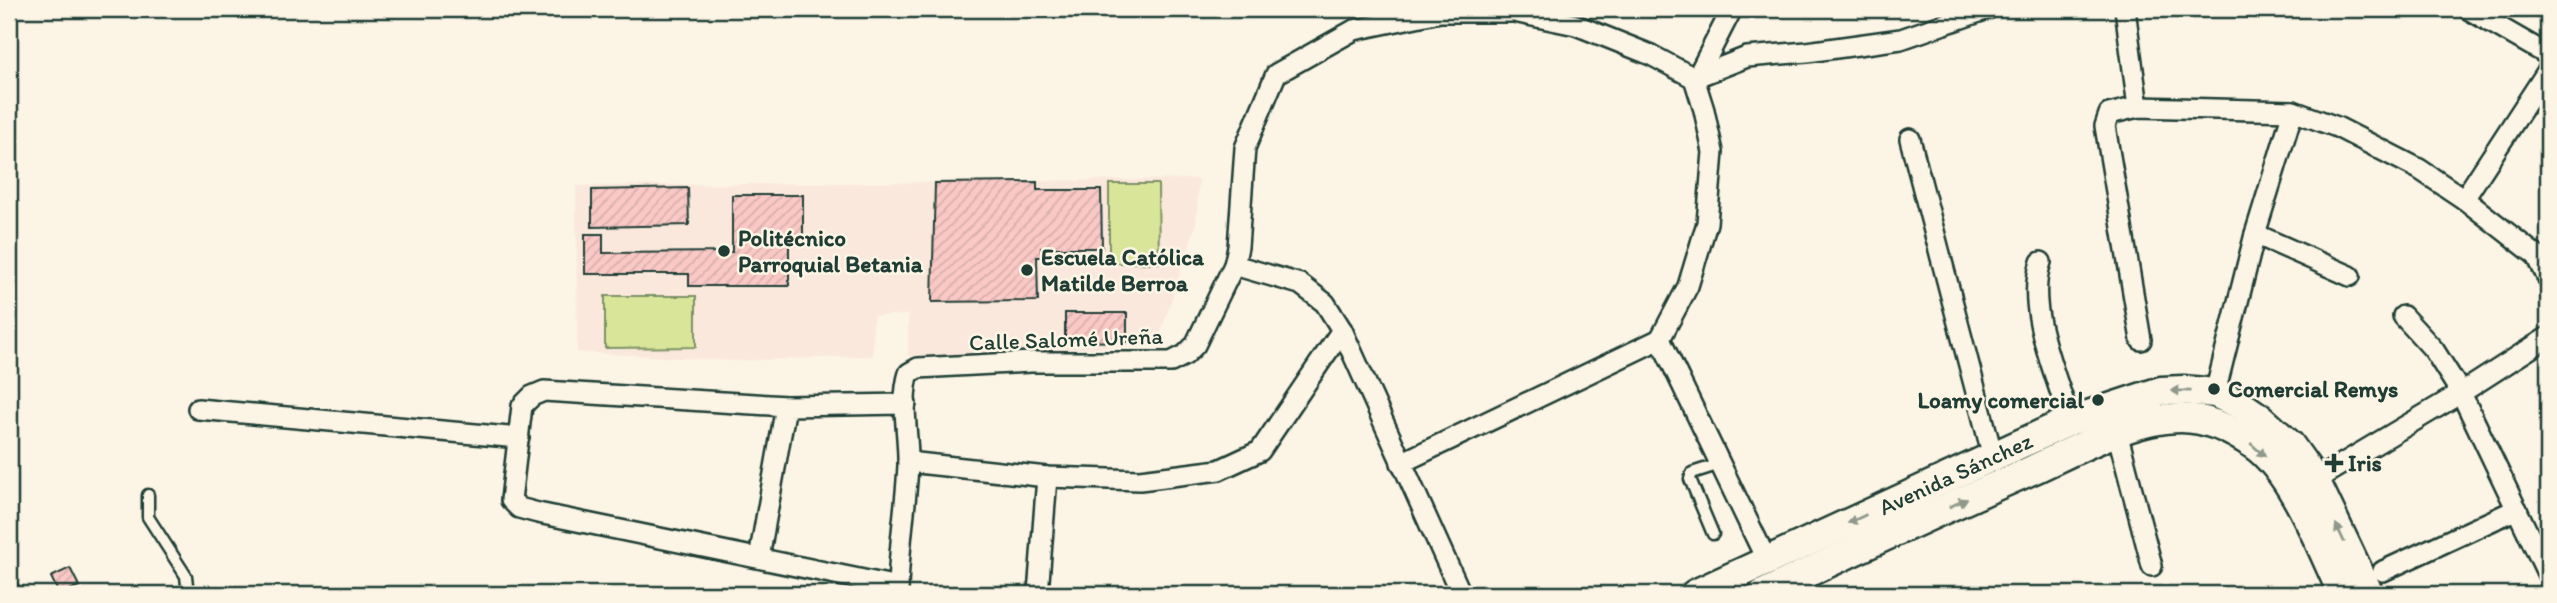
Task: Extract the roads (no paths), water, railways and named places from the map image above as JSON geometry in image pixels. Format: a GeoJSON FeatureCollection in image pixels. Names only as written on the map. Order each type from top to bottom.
{"type":"FeatureCollection","features":[{"type":"Feature","properties":{"kind":"street"},"geometry":{"type":"LineString","coordinates":[[1401,463],[1660,339],[1689,286],[1707,223],[1713,152],[1696,78],[1732,9]]}},
{"type":"Feature","properties":{"kind":"street"},"geometry":{"type":"LineString","coordinates":[[1696,78],[1746,57],[1807,52],[1901,38],[1988,9]]}},
{"type":"Feature","properties":{"kind":"street"},"geometry":{"type":"LineString","coordinates":[[2125,9],[2138,107]]}},
{"type":"Feature","properties":{"kind":"street"},"geometry":{"type":"LineString","coordinates":[[2468,9],[2548,55]]}},
{"type":"Feature","properties":{"kind":"street","name":"Calle Salomé Ureña"},"geometry":{"type":"LineString","coordinates":[[898,591],[908,462],[906,382],[909,373],[918,368],[1031,362],[1171,362],[1185,355],[1195,345],[1234,265],[1238,247],[1245,148],[1276,74],[1354,30],[1440,12],[1514,12],[1576,25],[1651,55],[1696,78]]}},
{"type":"Feature","properties":{"kind":"street"},"geometry":{"type":"LineString","coordinates":[[2463,199],[2548,70]]}},
{"type":"Feature","properties":{"kind":"street"},"geometry":{"type":"LineString","coordinates":[[2141,340],[2105,126],[2109,114],[2138,107],[2293,111],[2337,127],[2407,163],[2543,250],[2548,279]]}},
{"type":"Feature","properties":{"kind":"street"},"geometry":{"type":"LineString","coordinates":[[2215,393],[2255,234],[2293,111]]}},
{"type":"Feature","properties":{"kind":"street"},"geometry":{"type":"LineString","coordinates":[[1910,139],[1993,457]]}},
{"type":"Feature","properties":{"kind":"street"},"geometry":{"type":"LineString","coordinates":[[2255,234],[2350,276]]}},
{"type":"Feature","properties":{"kind":"street"},"geometry":{"type":"LineString","coordinates":[[2041,262],[2036,276],[2039,317],[2070,421]]}},
{"type":"Feature","properties":{"kind":"street"},"geometry":{"type":"LineString","coordinates":[[1234,265],[1300,284],[1325,303],[1342,330],[1461,594]]}},
{"type":"Feature","properties":{"kind":"street"},"geometry":{"type":"LineString","coordinates":[[2403,316],[2434,350],[2461,393],[2548,575]]}},
{"type":"Feature","properties":{"kind":"street"},"geometry":{"type":"LineString","coordinates":[[908,462],[1047,477],[1140,480],[1219,470],[1260,450],[1342,330]]}},
{"type":"Feature","properties":{"kind":"street"},"geometry":{"type":"LineString","coordinates":[[2305,488],[2548,337]]}},
{"type":"Feature","properties":{"kind":"street"},"geometry":{"type":"LineString","coordinates":[[1660,339],[1767,561]]}},
{"type":"Feature","properties":{"kind":"street","name":"Avenida Sánchez"},"geometry":{"type":"LineString","coordinates":[[1695,594],[2070,421],[2161,391],[2183,390],[2215,393],[2241,405],[2290,445],[2343,594]]}},
{"type":"Feature","properties":{"kind":"street"},"geometry":{"type":"LineString","coordinates":[[898,591],[759,558],[519,508],[511,500],[522,406],[532,396],[544,391],[786,406],[906,404]]}},
{"type":"Feature","properties":{"kind":"street"},"geometry":{"type":"LineString","coordinates":[[759,558],[786,406]]}},
{"type":"Feature","properties":{"kind":"street"},"geometry":{"type":"LineString","coordinates":[[198,409],[519,438]]}},
{"type":"Feature","properties":{"kind":"street","name":"Avenida Sánchez"},"geometry":{"type":"LineString","coordinates":[[1763,594],[1881,537],[2117,432],[2160,420],[2182,418],[2221,427],[2257,447],[2279,471],[2305,488],[2376,582]]}},
{"type":"Feature","properties":{"kind":"street"},"geometry":{"type":"LineString","coordinates":[[2117,432],[2151,566]]}},
{"type":"Feature","properties":{"kind":"street"},"geometry":{"type":"LineString","coordinates":[[1038,594],[1047,477]]}},
{"type":"Feature","properties":{"kind":"street"},"geometry":{"type":"LineString","coordinates":[[2376,582],[2517,509]]}},
{"type":"Feature","properties":{"kind":"lane"},"geometry":{"type":"LineString","coordinates":[[1713,534],[1690,479],[1692,473],[1720,464]]}},
{"type":"Feature","properties":{"kind":"lane"},"geometry":{"type":"LineString","coordinates":[[148,495],[148,517],[186,576],[188,594]]}},
{"type":"Feature","properties":{"kind":"place","name":"Politécnico Parroquial Betania"},"geometry":{"type":"Point","coordinates":[724,251]}},
{"type":"Feature","properties":{"kind":"place","name":"Escuela Católica Matilde Berroa"},"geometry":{"type":"Point","coordinates":[1027,270]}},
{"type":"Feature","properties":{"kind":"place","name":"Comercial Remys"},"geometry":{"type":"Point","coordinates":[2214,389]}},
{"type":"Feature","properties":{"kind":"place","name":"Loamy comercial"},"geometry":{"type":"Point","coordinates":[2098,400]}},
{"type":"Feature","properties":{"kind":"place","name":"Iris"},"geometry":{"type":"Point","coordinates":[2334,463]}}]}
